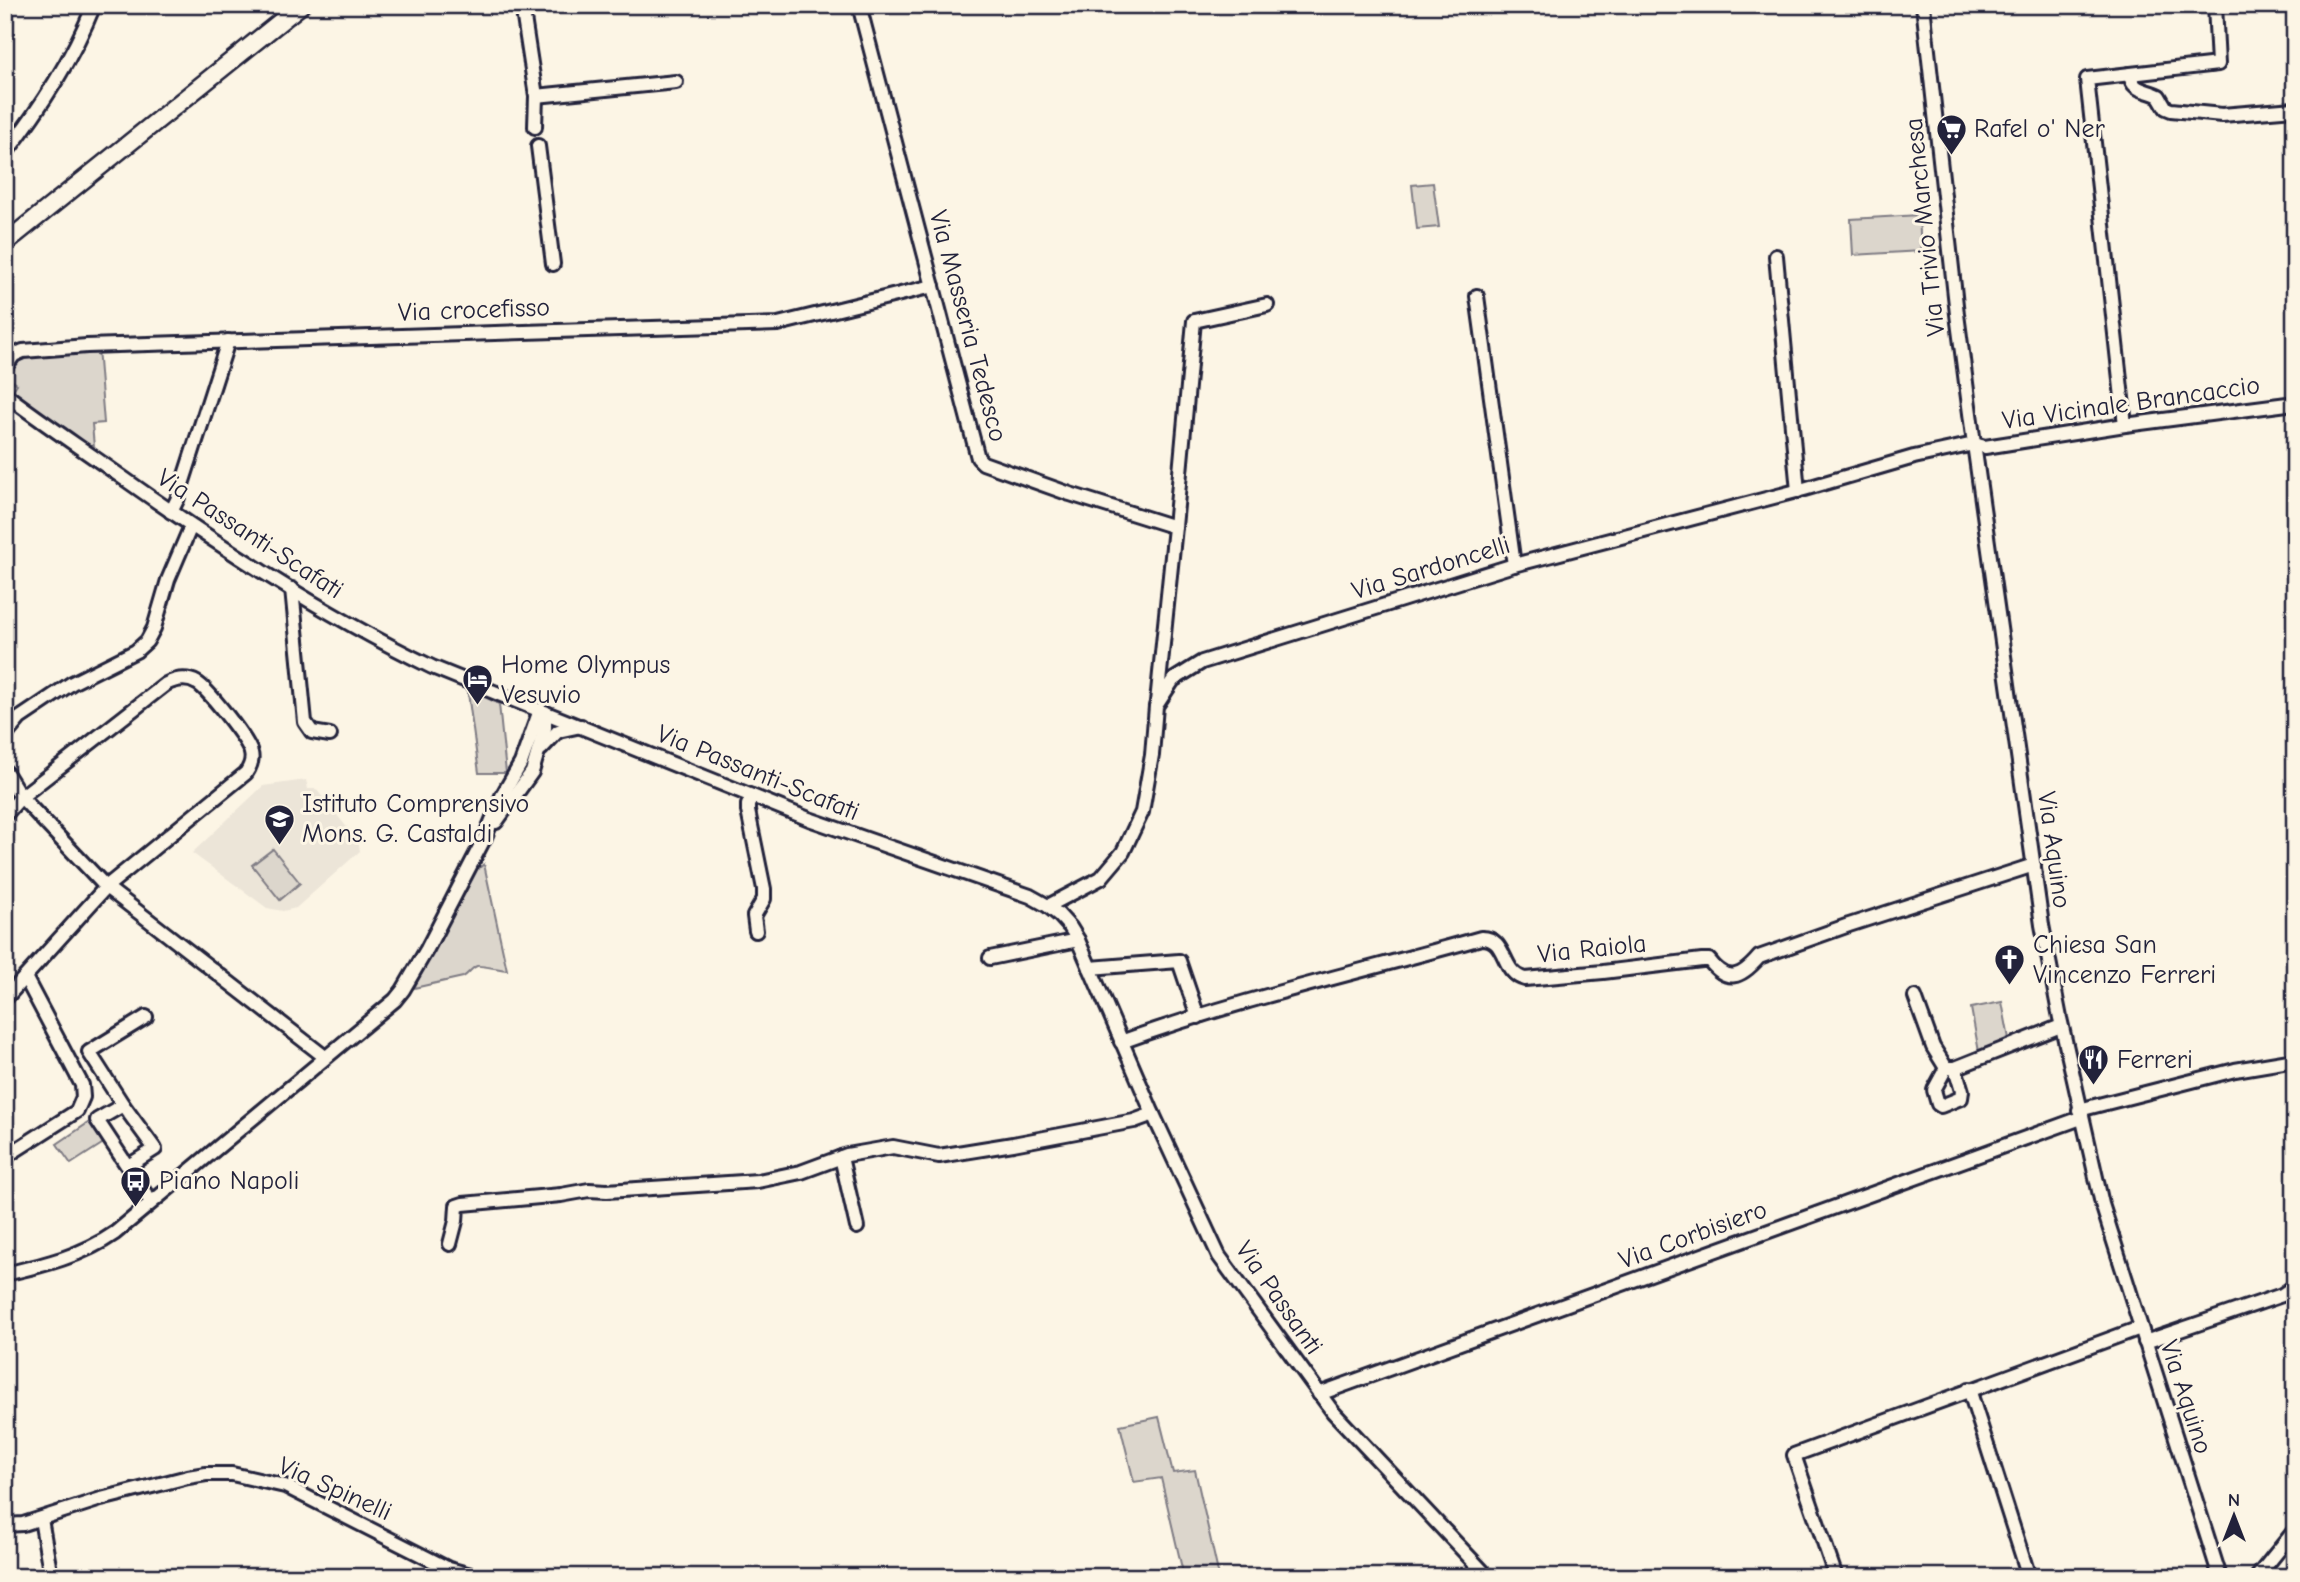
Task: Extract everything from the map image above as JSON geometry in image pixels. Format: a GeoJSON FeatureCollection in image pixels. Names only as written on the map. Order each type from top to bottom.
{"type":"FeatureCollection","features":[{"type":"Feature","properties":{"kind":"main road"},"geometry":{"type":"LineString","coordinates":[[5,243],[301,5]]}},
{"type":"Feature","properties":{"kind":"street"},"geometry":{"type":"LineString","coordinates":[[5,154],[61,74],[81,38],[94,5]]}},
{"type":"Feature","properties":{"kind":"street"},"geometry":{"type":"LineString","coordinates":[[522,5],[536,96],[535,127]]}},
{"type":"Feature","properties":{"kind":"street","name":"Via Masseria Tedesco"},"geometry":{"type":"LineString","coordinates":[[859,5],[976,452],[983,463],[1175,527]]}},
{"type":"Feature","properties":{"kind":"street","name":"Via Trivio Marchesa"},"geometry":{"type":"LineString","coordinates":[[1923,5],[1974,444]]}},
{"type":"Feature","properties":{"kind":"street"},"geometry":{"type":"LineString","coordinates":[[2125,425],[2087,79],[2218,64],[2215,5]]}},
{"type":"Feature","properties":{"kind":"street"},"geometry":{"type":"LineString","coordinates":[[2130,74],[2130,81],[2136,89],[2160,96],[2166,108],[2171,110],[2222,115],[2294,109]]}},
{"type":"Feature","properties":{"kind":"street"},"geometry":{"type":"LineString","coordinates":[[536,96],[676,82]]}},
{"type":"Feature","properties":{"kind":"street"},"geometry":{"type":"LineString","coordinates":[[538,146],[554,264]]}},
{"type":"Feature","properties":{"kind":"street"},"geometry":{"type":"LineString","coordinates":[[1776,256],[1798,491]]}},
{"type":"Feature","properties":{"kind":"street","name":"Via crocefisso"},"geometry":{"type":"LineString","coordinates":[[5,367],[10,355],[38,348],[778,324],[933,286]]}},
{"type":"Feature","properties":{"kind":"street"},"geometry":{"type":"LineString","coordinates":[[1477,296],[1514,565]]}},
{"type":"Feature","properties":{"kind":"street"},"geometry":{"type":"LineString","coordinates":[[1048,906],[1101,878],[1123,852],[1142,812],[1153,755],[1194,321],[1267,305]]}},
{"type":"Feature","properties":{"kind":"street"},"geometry":{"type":"LineString","coordinates":[[171,512],[228,341]]}},
{"type":"Feature","properties":{"kind":"street","name":"Via Passanti-Scafati"},"geometry":{"type":"LineString","coordinates":[[5,394],[191,526],[345,621],[401,652],[432,667],[752,796],[859,837],[1010,887],[1048,906],[1070,927],[1078,940],[1103,999]]}},
{"type":"Feature","properties":{"kind":"street","name":"Via Vicinale Brancaccio"},"geometry":{"type":"LineString","coordinates":[[1974,444],[1985,447],[2125,425],[2295,404]]}},
{"type":"Feature","properties":{"kind":"street","name":"Via Sardoncelli"},"geometry":{"type":"LineString","coordinates":[[1156,706],[1173,680],[1202,662],[1514,565],[1798,491],[1914,457],[1974,444]]}},
{"type":"Feature","properties":{"kind":"street","name":"Via Aquino"},"geometry":{"type":"LineString","coordinates":[[1974,444],[2034,865],[2061,1026],[2080,1114],[2102,1204],[2220,1577]]}},
{"type":"Feature","properties":{"kind":"street"},"geometry":{"type":"LineString","coordinates":[[5,736],[20,718],[72,682],[136,651],[147,641],[154,628],[168,580],[191,526]]}},
{"type":"Feature","properties":{"kind":"street"},"geometry":{"type":"LineString","coordinates":[[292,589],[305,722],[312,732],[330,736]]}},
{"type":"Feature","properties":{"kind":"street"},"geometry":{"type":"LineString","coordinates":[[5,815],[21,797],[166,684],[184,679],[202,686],[247,743],[252,759],[249,769],[242,777],[106,887],[5,999]]}},
{"type":"Feature","properties":{"kind":"street"},"geometry":{"type":"LineString","coordinates":[[485,837],[527,781],[539,751],[546,722],[543,711]]}},
{"type":"Feature","properties":{"kind":"street"},"geometry":{"type":"LineString","coordinates":[[5,1274],[89,1250],[115,1233],[386,1009],[403,990],[485,837],[543,711]]}},
{"type":"Feature","properties":{"kind":"street"},"geometry":{"type":"LineString","coordinates":[[539,751],[558,731],[581,726]]}},
{"type":"Feature","properties":{"kind":"street"},"geometry":{"type":"LineString","coordinates":[[5,771],[21,797],[106,887],[325,1057]]}},
{"type":"Feature","properties":{"kind":"street"},"geometry":{"type":"LineString","coordinates":[[752,796],[748,811],[764,889],[762,905],[754,916],[756,931]]}},
{"type":"Feature","properties":{"kind":"street","name":"Via Raiola"},"geometry":{"type":"LineString","coordinates":[[1121,1042],[1198,1017],[1489,937],[1497,942],[1511,972],[1525,979],[1702,960],[1709,960],[1720,974],[1729,976],[1751,967],[1759,957],[1888,911],[2034,865]]}},
{"type":"Feature","properties":{"kind":"street"},"geometry":{"type":"LineString","coordinates":[[990,958],[1078,940]]}},
{"type":"Feature","properties":{"kind":"street"},"geometry":{"type":"LineString","coordinates":[[1090,968],[1179,961],[1198,1017]]}},
{"type":"Feature","properties":{"kind":"street"},"geometry":{"type":"LineString","coordinates":[[5,1157],[77,1111],[83,1097],[82,1085],[25,977]]}},
{"type":"Feature","properties":{"kind":"street"},"geometry":{"type":"LineString","coordinates":[[1915,997],[1933,1047],[1951,1068],[2061,1026]]}},
{"type":"Feature","properties":{"kind":"street","name":"Via Passanti"},"geometry":{"type":"LineString","coordinates":[[1103,999],[1219,1256],[1320,1394],[1359,1440],[1488,1577]]}},
{"type":"Feature","properties":{"kind":"street"},"geometry":{"type":"LineString","coordinates":[[128,1166],[155,1150],[89,1052],[146,1017]]}},
{"type":"Feature","properties":{"kind":"street","name":"Via Corbisiero"},"geometry":{"type":"LineString","coordinates":[[1320,1394],[2080,1114],[2235,1070],[2295,1060]]}},
{"type":"Feature","properties":{"kind":"street"},"geometry":{"type":"LineString","coordinates":[[123,1105],[97,1120],[151,1202]]}},
{"type":"Feature","properties":{"kind":"street"},"geometry":{"type":"LineString","coordinates":[[450,1244],[457,1206],[463,1204],[589,1190],[758,1181],[801,1172],[841,1157],[893,1147],[939,1156],[1134,1121],[1153,1114]]}},
{"type":"Feature","properties":{"kind":"street"},"geometry":{"type":"LineString","coordinates":[[841,1157],[857,1227]]}},
{"type":"Feature","properties":{"kind":"street"},"geometry":{"type":"LineString","coordinates":[[2145,1342],[2282,1295],[2295,1286]]}},
{"type":"Feature","properties":{"kind":"street"},"geometry":{"type":"LineString","coordinates":[[1836,1577],[1794,1455],[2140,1328]]}},
{"type":"Feature","properties":{"kind":"street"},"geometry":{"type":"LineString","coordinates":[[1969,1390],[2029,1577]]}},
{"type":"Feature","properties":{"kind":"street","name":"Via Spinelli"},"geometry":{"type":"LineString","coordinates":[[5,1525],[23,1524],[101,1499],[188,1477],[232,1474],[285,1486],[450,1569],[478,1577]]}},
{"type":"Feature","properties":{"kind":"street"},"geometry":{"type":"LineString","coordinates":[[41,1518],[51,1577]]}},
{"type":"Feature","properties":{"kind":"street"},"geometry":{"type":"LineString","coordinates":[[2257,1577],[2295,1530]]}},
{"type":"Feature","properties":{"kind":"shaded area"},"geometry":{"type":"Polygon","coordinates":[[[1433,183],[1439,227],[1417,229],[1412,185],[1433,183]]]}},
{"type":"Feature","properties":{"kind":"shaded area"},"geometry":{"type":"Polygon","coordinates":[[[1919,215],[1921,251],[1853,255],[1851,219],[1919,215]]]}},
{"type":"Feature","properties":{"kind":"shaded area"},"geometry":{"type":"Polygon","coordinates":[[[98,348],[104,423],[92,424],[94,447],[79,440],[12,391],[17,384],[8,378],[21,357],[98,348]]]}},
{"type":"Feature","properties":{"kind":"shaded area"},"geometry":{"type":"Polygon","coordinates":[[[468,693],[499,704],[506,773],[479,773],[468,693]]]}},
{"type":"Feature","properties":{"kind":"shaded area","name":"Istituto Comprensivo Mons. G. Castaldi"},"geometry":{"type":"Polygon","coordinates":[[[306,780],[308,789],[316,789],[358,841],[360,851],[296,908],[283,911],[267,908],[192,853],[263,786],[306,780]]]}},
{"type":"Feature","properties":{"kind":"shaded area"},"geometry":{"type":"Polygon","coordinates":[[[273,849],[300,883],[280,900],[252,865],[273,849]]]}},
{"type":"Feature","properties":{"kind":"shaded area"},"geometry":{"type":"Polygon","coordinates":[[[484,864],[507,970],[477,966],[463,977],[414,988],[477,867],[484,864]]]}},
{"type":"Feature","properties":{"kind":"shaded area"},"geometry":{"type":"Polygon","coordinates":[[[2002,1002],[2010,1044],[1979,1052],[1971,1008],[2002,1002]]]}},
{"type":"Feature","properties":{"kind":"shaded area"},"geometry":{"type":"Polygon","coordinates":[[[91,1121],[105,1142],[71,1164],[57,1144],[91,1121]]]}},
{"type":"Feature","properties":{"kind":"shaded area"},"geometry":{"type":"Polygon","coordinates":[[[1159,1417],[1173,1473],[1195,1470],[1219,1577],[1184,1577],[1161,1478],[1134,1482],[1120,1425],[1159,1417]]]}},
{"type":"Feature","properties":{"kind":"place","name":"Rafel o' Ner"},"geometry":{"type":"Point","coordinates":[1951,156]}},
{"type":"Feature","properties":{"kind":"place","name":"Home Olympus Vesuvio"},"geometry":{"type":"Point","coordinates":[478,707]}},
{"type":"Feature","properties":{"kind":"place","name":"Istituto Comprensivo Mons. G. Castaldi"},"geometry":{"type":"Point","coordinates":[279,846]}},
{"type":"Feature","properties":{"kind":"place","name":"Chiesa San Vincenzo Ferreri"},"geometry":{"type":"Point","coordinates":[2010,987]}},
{"type":"Feature","properties":{"kind":"place","name":"Ferreri"},"geometry":{"type":"Point","coordinates":[2094,1087]}},
{"type":"Feature","properties":{"kind":"place","name":"Piano Napoli"},"geometry":{"type":"Point","coordinates":[136,1208]}}]}
